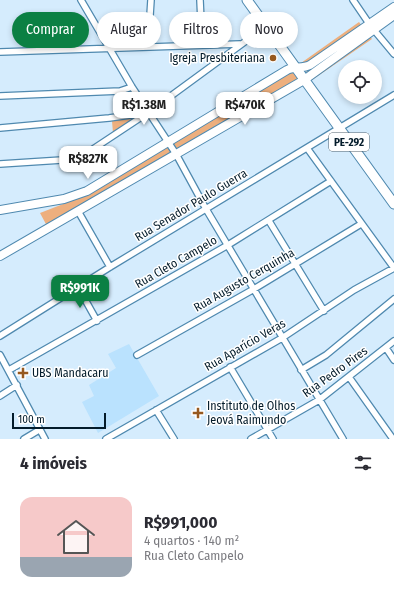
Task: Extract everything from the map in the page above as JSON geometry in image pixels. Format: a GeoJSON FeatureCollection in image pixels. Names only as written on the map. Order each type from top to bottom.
{"type":"FeatureCollection","features":[{"type":"Feature","properties":{"kind":"main road","name":"PE-292"},"geometry":{"type":"LineString","coordinates":[[247,0],[255,12]]}},
{"type":"Feature","properties":{"kind":"main road","name":"PE-292"},"geometry":{"type":"LineString","coordinates":[[281,48],[394,204]]}},
{"type":"Feature","properties":{"kind":"street"},"geometry":{"type":"LineString","coordinates":[[81,0],[97,26]]}},
{"type":"Feature","properties":{"kind":"street"},"geometry":{"type":"LineString","coordinates":[[150,12],[151,0]]}},
{"type":"Feature","properties":{"kind":"street"},"geometry":{"type":"LineString","coordinates":[[200,0],[201,12]]}},
{"type":"Feature","properties":{"kind":"street"},"geometry":{"type":"LineString","coordinates":[[353,0],[375,25],[394,54]]}},
{"type":"Feature","properties":{"kind":"street"},"geometry":{"type":"LineString","coordinates":[[0,256],[304,80],[375,25],[394,7]]}},
{"type":"Feature","properties":{"kind":"street"},"geometry":{"type":"LineString","coordinates":[[1,211],[64,199],[87,191],[169,143],[294,66],[304,67],[310,64],[394,15]]}},
{"type":"Feature","properties":{"kind":"street"},"geometry":{"type":"LineString","coordinates":[[232,44],[240,44]]}},
{"type":"Feature","properties":{"kind":"street"},"geometry":{"type":"LineString","coordinates":[[0,164],[62,160],[84,155],[148,111],[240,44]]}},
{"type":"Feature","properties":{"kind":"street"},"geometry":{"type":"LineString","coordinates":[[0,52],[97,48]]}},
{"type":"Feature","properties":{"kind":"street"},"geometry":{"type":"LineString","coordinates":[[111,48],[132,87],[176,154],[206,209],[343,439]]}},
{"type":"Feature","properties":{"kind":"street"},"geometry":{"type":"LineString","coordinates":[[0,96],[120,91],[132,87]]}},
{"type":"Feature","properties":{"kind":"street","name":"Rua Senador Paulo Guerra"},"geometry":{"type":"LineString","coordinates":[[0,336],[110,267],[339,128],[393,97]]}},
{"type":"Feature","properties":{"kind":"street"},"geometry":{"type":"LineString","coordinates":[[0,128],[108,118],[138,114],[148,111]]}},
{"type":"Feature","properties":{"kind":"street"},"geometry":{"type":"LineString","coordinates":[[307,148],[394,268]]}},
{"type":"Feature","properties":{"kind":"street","name":"Rua Cleto Campelo"},"geometry":{"type":"LineString","coordinates":[[9,370],[97,321],[269,221],[331,181]]}},
{"type":"Feature","properties":{"kind":"street"},"geometry":{"type":"LineString","coordinates":[[78,211],[110,267]]}},
{"type":"Feature","properties":{"kind":"street"},"geometry":{"type":"LineString","coordinates":[[269,221],[324,311]]}},
{"type":"Feature","properties":{"kind":"street","name":"Rua Augusto Cerquinha"},"geometry":{"type":"LineString","coordinates":[[137,355],[254,289],[361,224]]}},
{"type":"Feature","properties":{"kind":"street","name":"Rua Aparício Veras"},"geometry":{"type":"LineString","coordinates":[[106,439],[282,338],[354,290],[394,268]]}},
{"type":"Feature","properties":{"kind":"street"},"geometry":{"type":"LineString","coordinates":[[78,288],[97,321]]}},
{"type":"Feature","properties":{"kind":"street"},"geometry":{"type":"LineString","coordinates":[[301,370],[326,355],[394,299]]}},
{"type":"Feature","properties":{"kind":"street","name":"Rua Pedro Pires"},"geometry":{"type":"LineString","coordinates":[[252,439],[319,400],[394,341]]}},
{"type":"Feature","properties":{"kind":"street"},"geometry":{"type":"LineString","coordinates":[[386,348],[394,360]]}},
{"type":"Feature","properties":{"kind":"street"},"geometry":{"type":"LineString","coordinates":[[0,355],[45,439]]}},
{"type":"Feature","properties":{"kind":"street"},"geometry":{"type":"LineString","coordinates":[[230,367],[272,439]]}},
{"type":"Feature","properties":{"kind":"street"},"geometry":{"type":"LineString","coordinates":[[349,377],[393,439]]}},
{"type":"Feature","properties":{"kind":"street"},"geometry":{"type":"LineString","coordinates":[[0,396],[17,385]]}},
{"type":"Feature","properties":{"kind":"street"},"geometry":{"type":"LineString","coordinates":[[156,410],[174,439]]}},
{"type":"Feature","properties":{"kind":"street"},"geometry":{"type":"LineString","coordinates":[[24,439],[39,430]]}},
{"type":"Feature","properties":{"kind":"shaded area"},"geometry":{"type":"Polygon","coordinates":[[[359,22],[372,39],[341,60],[338,60],[338,62],[312,80],[301,63],[359,22]]]}},
{"type":"Feature","properties":{"kind":"shaded area"},"geometry":{"type":"Polygon","coordinates":[[[292,71],[298,79],[294,82],[205,132],[47,226],[40,213],[94,192],[292,71]]]}},
{"type":"Feature","properties":{"kind":"shaded area"},"geometry":{"type":"Polygon","coordinates":[[[135,118],[113,133],[112,121],[135,118]]]}},
{"type":"Feature","properties":{"kind":"shaded area"},"geometry":{"type":"Polygon","coordinates":[[[129,344],[159,396],[98,433],[82,402],[94,396],[89,385],[116,368],[108,354],[129,344]]]}},
{"type":"Feature","properties":{"kind":"place","name":"Igreja Presbiteriana"},"geometry":{"type":"Point","coordinates":[273,58]}},
{"type":"Feature","properties":{"kind":"place","name":"UBS Mandacaru"},"geometry":{"type":"Point","coordinates":[23,373]}},
{"type":"Feature","properties":{"kind":"place","name":"Instituto de Olhos Jeová Raimundo"},"geometry":{"type":"Point","coordinates":[198,413]}}]}
